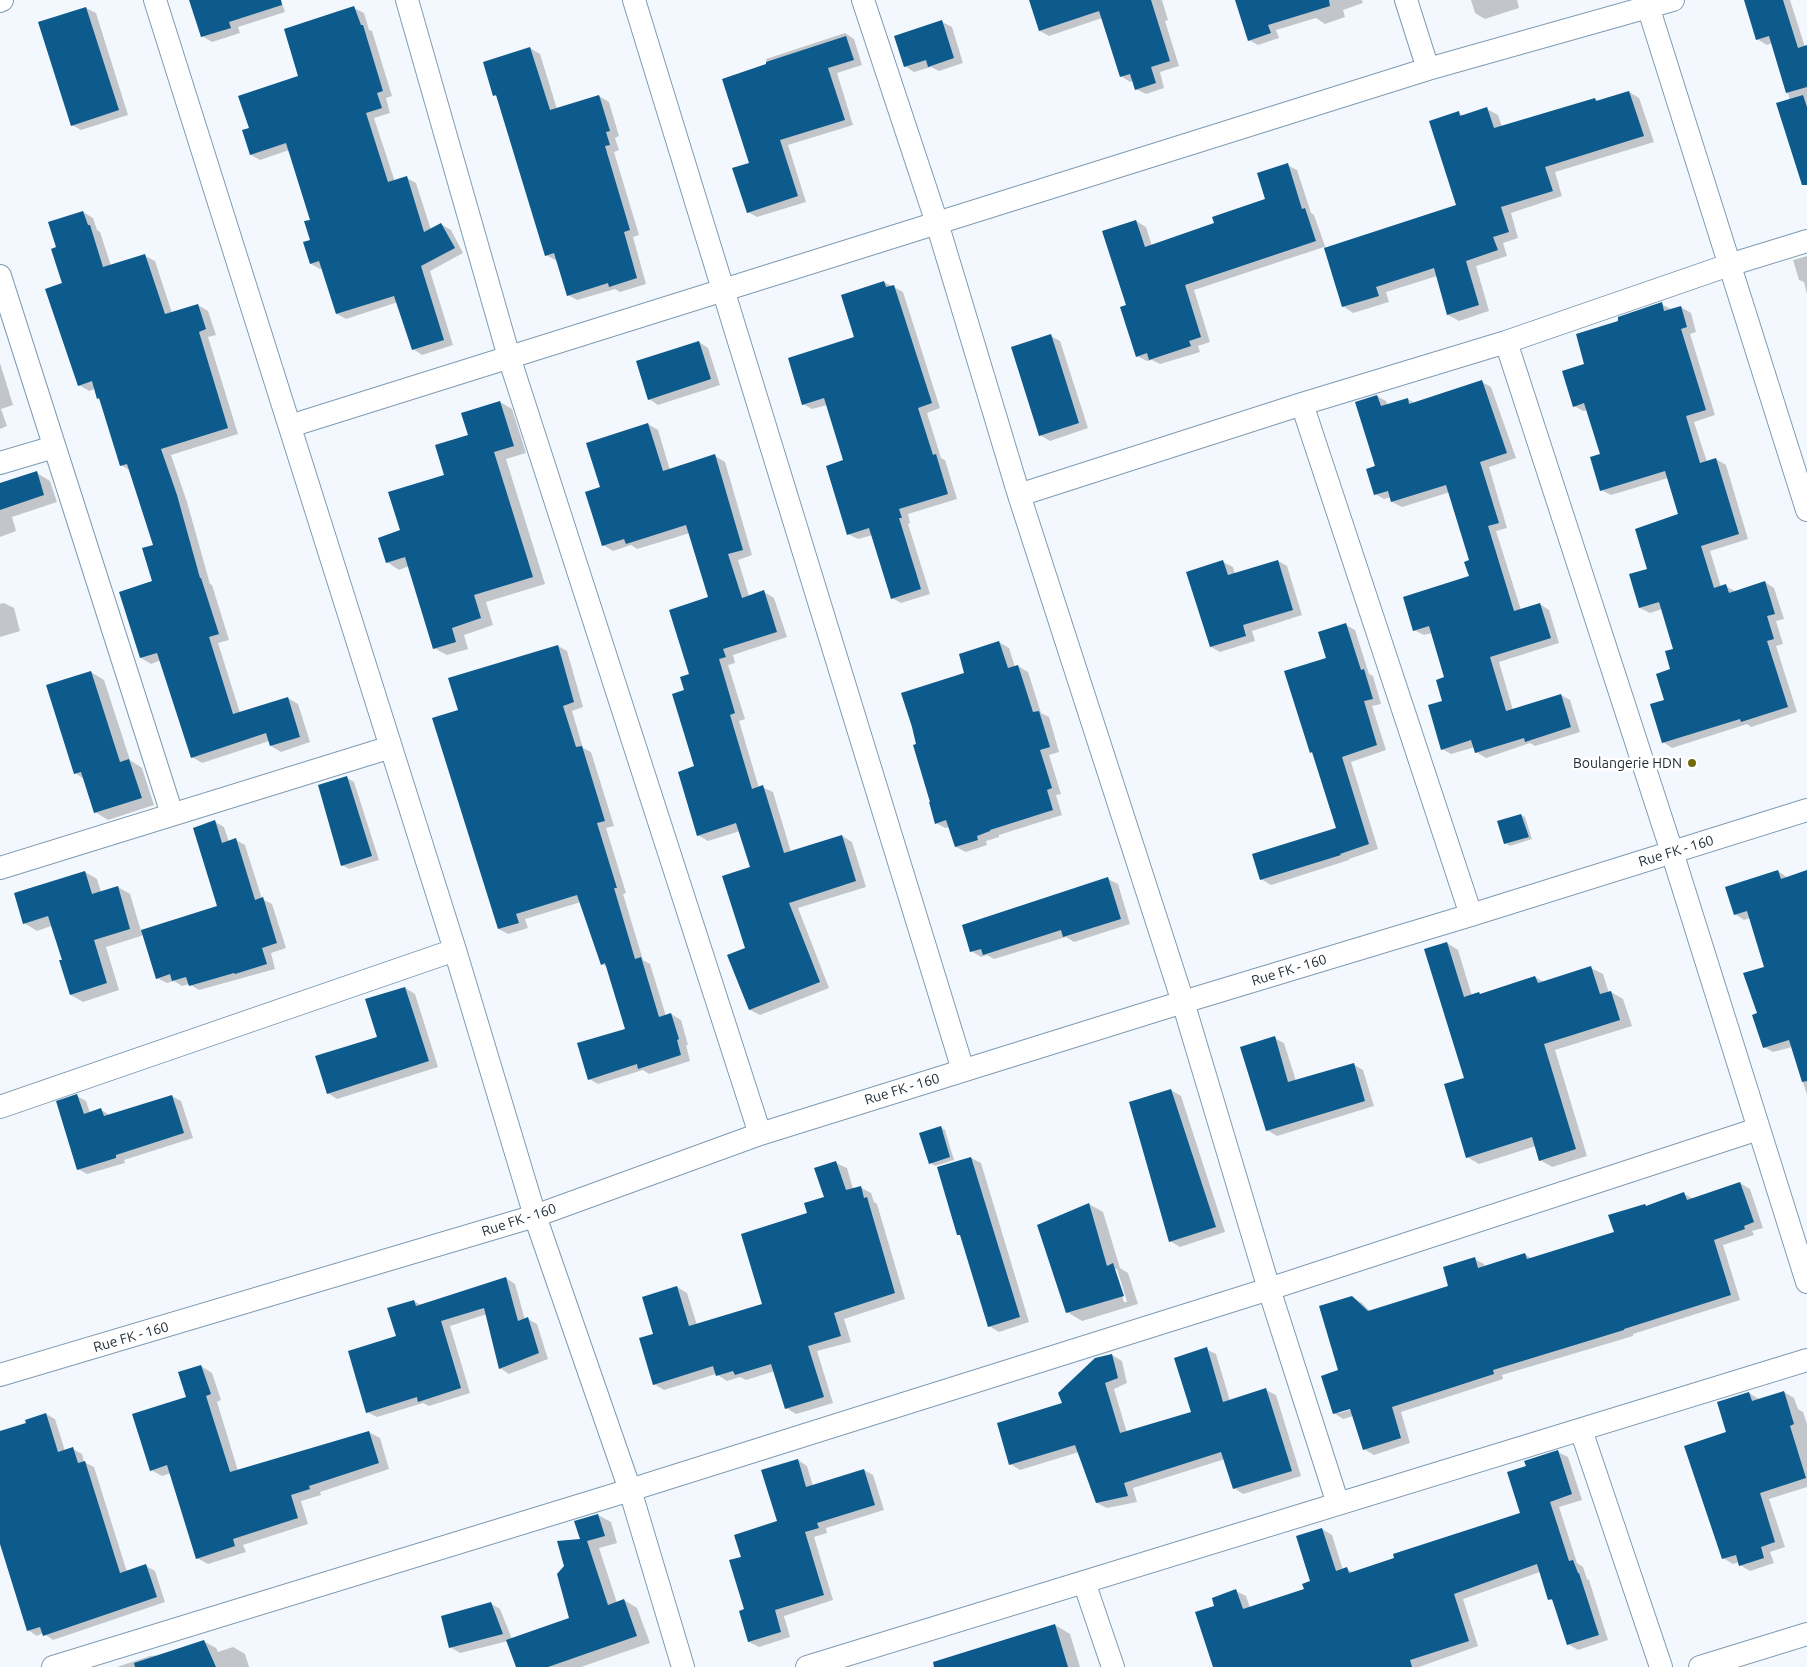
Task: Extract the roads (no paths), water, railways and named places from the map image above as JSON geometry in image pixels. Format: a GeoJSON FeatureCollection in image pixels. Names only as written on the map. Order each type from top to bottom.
{"type":"FeatureCollection","features":[{"type":"Feature","properties":{"kind":"street"},"geometry":{"type":"LineString","coordinates":[[155,0],[455,950],[535,1216],[630,1490],[683,1667]]}},
{"type":"Feature","properties":{"kind":"street"},"geometry":{"type":"LineString","coordinates":[[407,0],[509,356],[760,1134]]}},
{"type":"Feature","properties":{"kind":"street"},"geometry":{"type":"LineString","coordinates":[[634,0],[963,1070]]}},
{"type":"Feature","properties":{"kind":"street"},"geometry":{"type":"LineString","coordinates":[[863,0],[937,223],[1019,495],[1183,1002],[1269,1288],[1338,1504]]}},
{"type":"Feature","properties":{"kind":"street"},"geometry":{"type":"LineString","coordinates":[[1406,0],[1428,69]]}},
{"type":"Feature","properties":{"kind":"street"},"geometry":{"type":"LineString","coordinates":[[290,426],[1428,69],[1647,4],[1673,0]]}},
{"type":"Feature","properties":{"kind":"street"},"geometry":{"type":"LineString","coordinates":[[1647,4],[1807,510]]}},
{"type":"Feature","properties":{"kind":"street"},"geometry":{"type":"LineString","coordinates":[[1019,495],[1302,404],[1506,342],[1729,265],[1807,241]]}},
{"type":"Feature","properties":{"kind":"street"},"geometry":{"type":"LineString","coordinates":[[0,276],[172,814]]}},
{"type":"Feature","properties":{"kind":"street"},"geometry":{"type":"LineString","coordinates":[[1506,342],[1672,852],[1807,1282]]}},
{"type":"Feature","properties":{"kind":"street"},"geometry":{"type":"LineString","coordinates":[[1302,404],[1471,915]]}},
{"type":"Feature","properties":{"kind":"street"},"geometry":{"type":"LineString","coordinates":[[0,463],[54,447]]}},
{"type":"Feature","properties":{"kind":"street"},"geometry":{"type":"LineString","coordinates":[[0,868],[391,747]]}},
{"type":"Feature","properties":{"kind":"street","name":"Rue FK - 160"},"geometry":{"type":"LineString","coordinates":[[0,1375],[535,1216],[760,1134],[1807,810]]}},
{"type":"Feature","properties":{"kind":"street"},"geometry":{"type":"LineString","coordinates":[[0,1107],[455,950]]}},
{"type":"Feature","properties":{"kind":"street"},"geometry":{"type":"LineString","coordinates":[[53,1667],[630,1490],[1269,1288],[1758,1129]]}},
{"type":"Feature","properties":{"kind":"street"},"geometry":{"type":"LineString","coordinates":[[808,1667],[1807,1360]]}},
{"type":"Feature","properties":{"kind":"street"},"geometry":{"type":"LineString","coordinates":[[1581,1430],[1661,1667]]}},
{"type":"Feature","properties":{"kind":"street"},"geometry":{"type":"LineString","coordinates":[[1084,1582],[1114,1667]]}},
{"type":"Feature","properties":{"kind":"street"},"geometry":{"type":"LineString","coordinates":[[1700,1667],[1807,1634]]}},
{"type":"Feature","properties":{"kind":"place","name":"Boulangerie HDN"},"geometry":{"type":"Point","coordinates":[1692,763]}}]}
